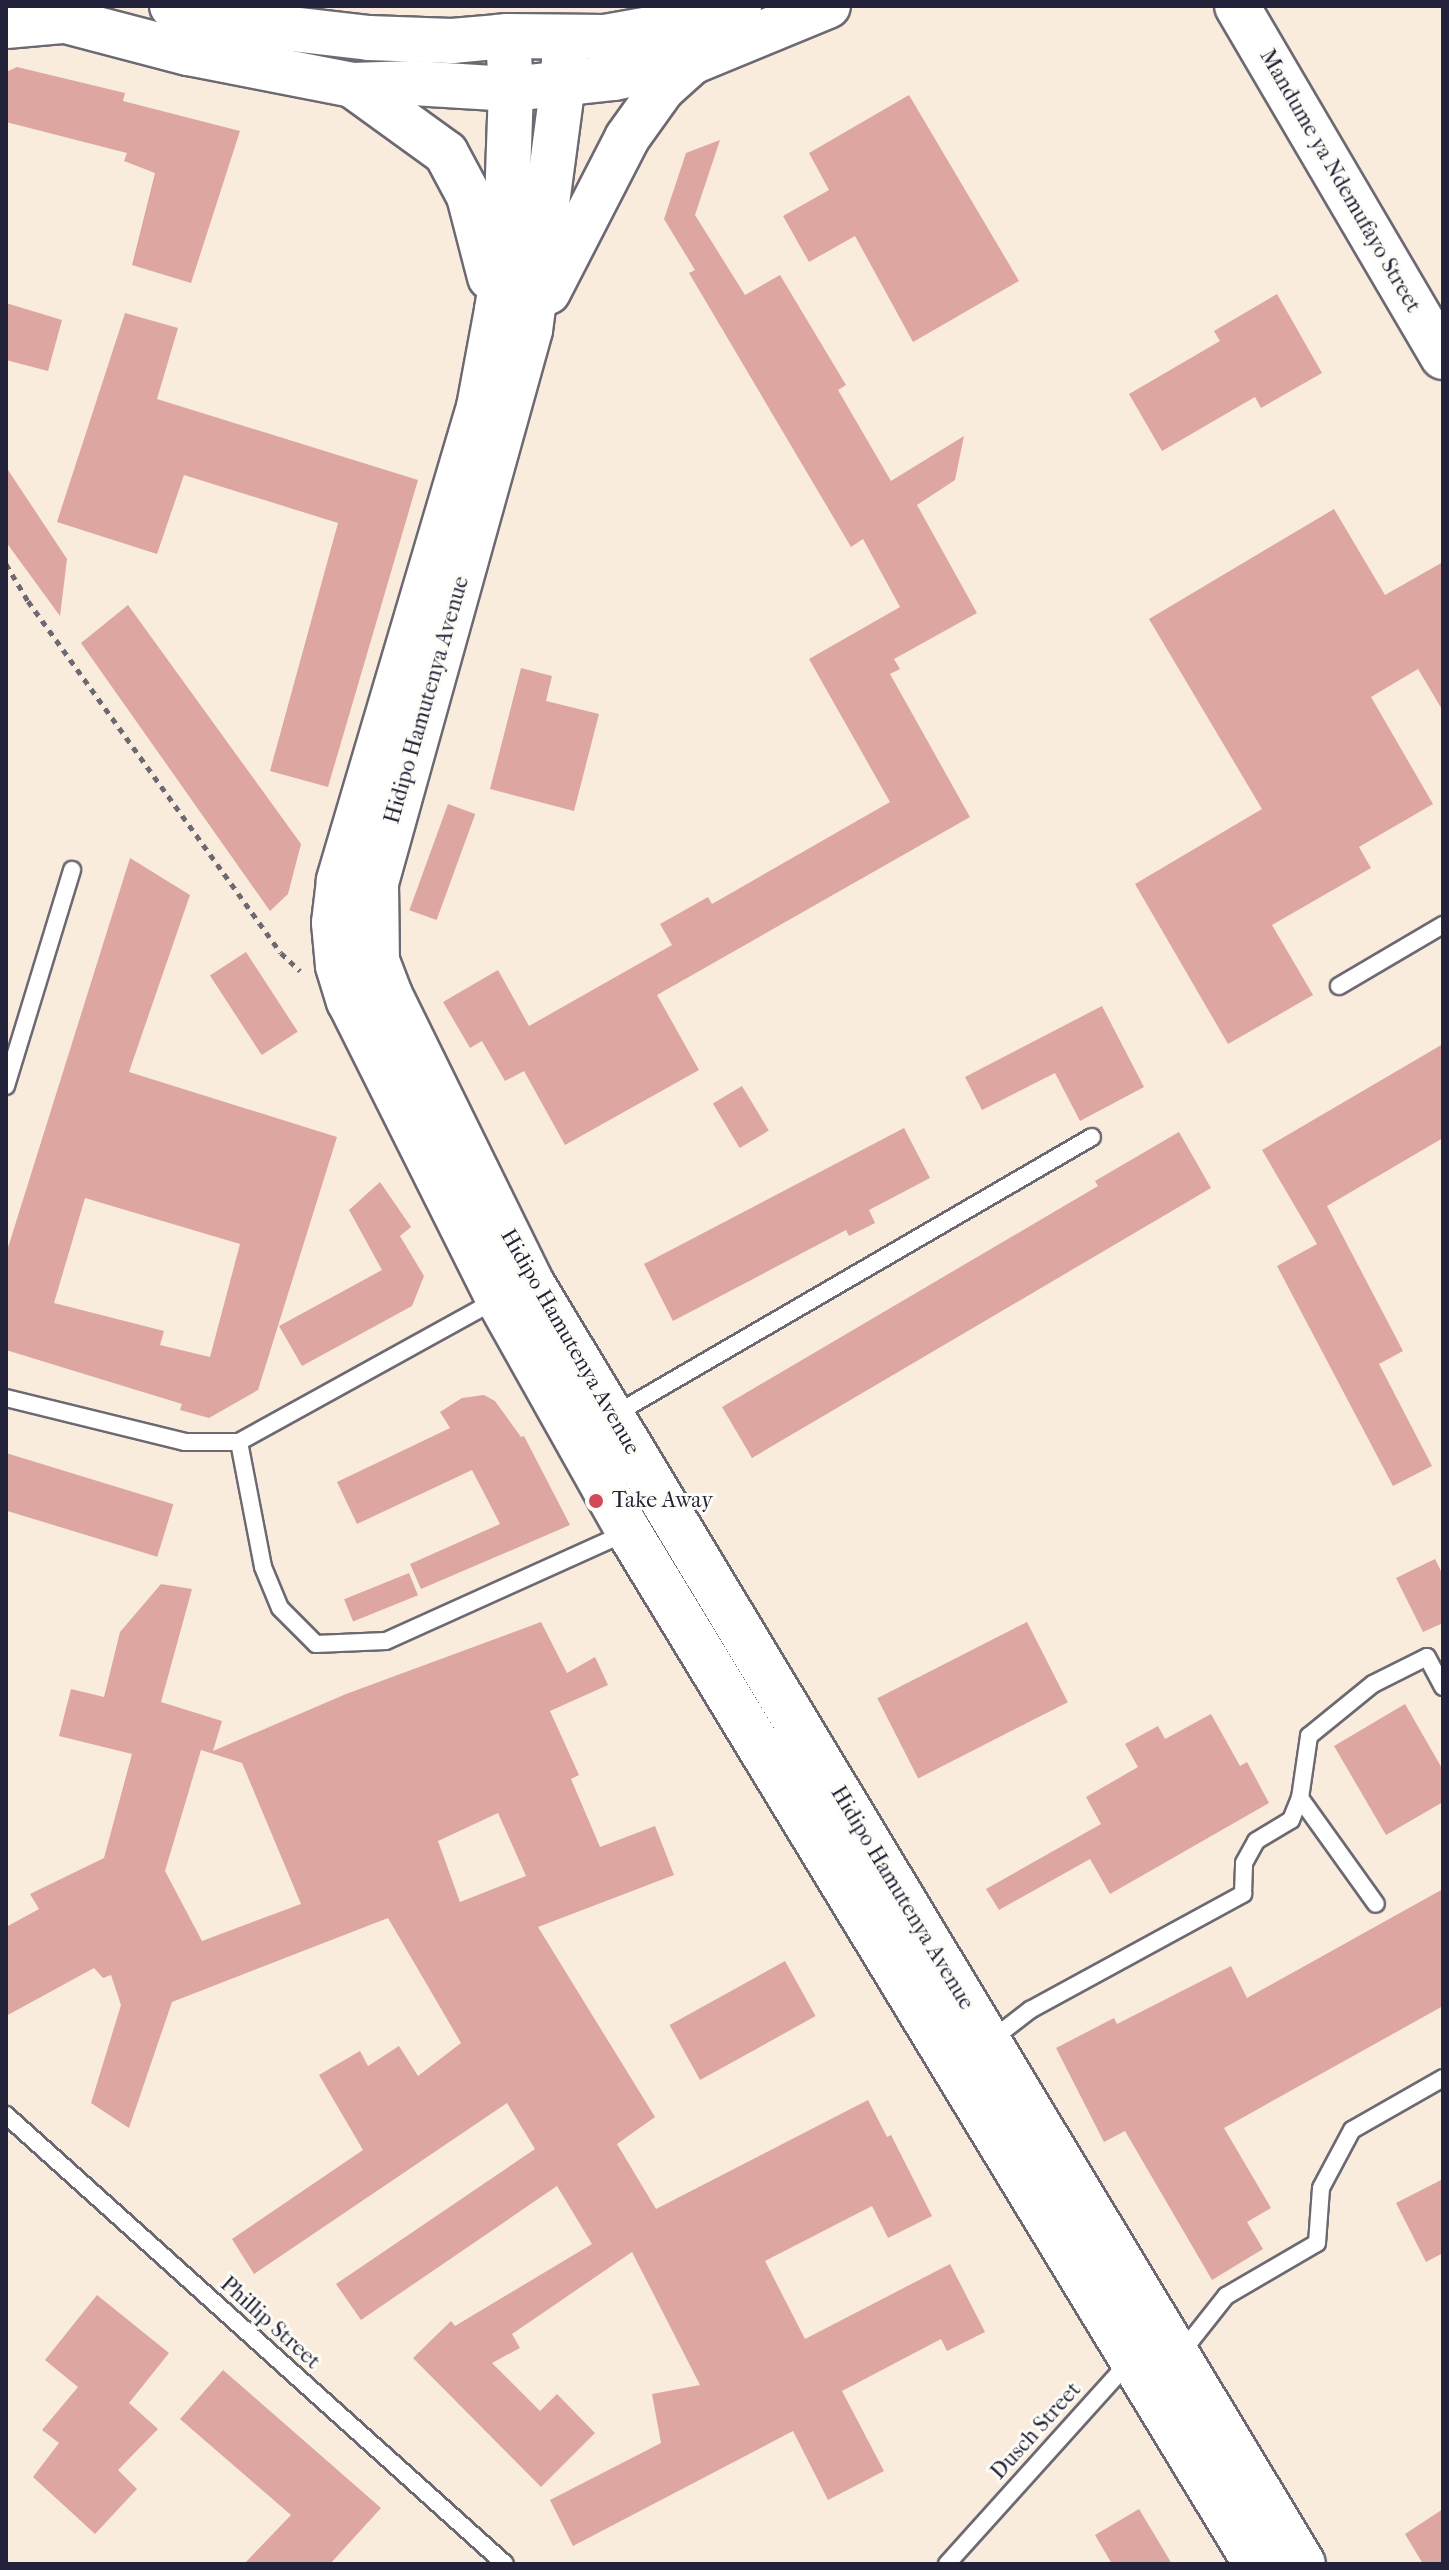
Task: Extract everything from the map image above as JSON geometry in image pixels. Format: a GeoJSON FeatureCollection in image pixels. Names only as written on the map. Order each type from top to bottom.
{"type":"FeatureCollection","features":[{"type":"Feature","properties":{"kind":"street"},"geometry":{"type":"LineString","coordinates":[[11,6],[188,53],[352,85],[413,83],[511,89],[639,74],[692,62],[828,6]]}},
{"type":"Feature","properties":{"kind":"street"},"geometry":{"type":"LineString","coordinates":[[172,6],[257,25],[369,38],[452,41],[508,36],[605,37],[739,6]]}},
{"type":"Feature","properties":{"kind":"street","name":"Mandume ya Ndemufayo Street"},"geometry":{"type":"LineString","coordinates":[[1237,6],[1443,357]]}},
{"type":"Feature","properties":{"kind":"street"},"geometry":{"type":"LineString","coordinates":[[6,26],[62,21]]}},
{"type":"Feature","properties":{"kind":"street","name":"Hidipo Hamutenya Avenue"},"geometry":{"type":"LineString","coordinates":[[508,36],[511,89],[505,261],[513,320],[479,407],[339,881],[334,923],[338,966],[349,1001],[514,1290],[611,1416],[989,2042],[1152,2348],[1256,2564]]}},
{"type":"Feature","properties":{"kind":"street","name":"Hidipo Hamutenya Avenue"},"geometry":{"type":"LineString","coordinates":[[565,37],[563,83],[513,320],[376,883],[374,919],[377,961],[514,1290],[629,1532],[1152,2348],[1303,2564]]}},
{"type":"Feature","properties":{"kind":"street"},"geometry":{"type":"LineString","coordinates":[[513,320],[627,138],[662,89],[692,62]]}},
{"type":"Feature","properties":{"kind":"street"},"geometry":{"type":"LineString","coordinates":[[352,85],[446,153],[469,196],[513,320]]}},
{"type":"Feature","properties":{"kind":"lane"},"geometry":{"type":"LineString","coordinates":[[6,1086],[72,870]]}},
{"type":"Feature","properties":{"kind":"lane"},"geometry":{"type":"LineString","coordinates":[[1339,986],[1443,925]]}},
{"type":"Feature","properties":{"kind":"lane"},"geometry":{"type":"LineString","coordinates":[[611,1416],[1092,1137]]}},
{"type":"Feature","properties":{"kind":"lane"},"geometry":{"type":"LineString","coordinates":[[6,1398],[185,1442],[239,1442],[514,1290]]}},
{"type":"Feature","properties":{"kind":"lane"},"geometry":{"type":"LineString","coordinates":[[239,1442],[263,1567],[280,1608],[316,1644],[386,1641],[629,1532]]}},
{"type":"Feature","properties":{"kind":"lane"},"geometry":{"type":"LineString","coordinates":[[989,2042],[1030,2010],[1243,1894],[1244,1863],[1256,1841],[1291,1820],[1300,1798],[1309,1736],[1373,1684],[1427,1657],[1443,1687]]}},
{"type":"Feature","properties":{"kind":"lane"},"geometry":{"type":"LineString","coordinates":[[1300,1798],[1376,1904]]}},
{"type":"Feature","properties":{"kind":"lane","name":"Dusch Street"},"geometry":{"type":"LineString","coordinates":[[947,2564],[1152,2348],[1226,2296],[1317,2243],[1321,2188],[1352,2130],[1443,2078]]}},
{"type":"Feature","properties":{"kind":"lane","name":"Phillip Street"},"geometry":{"type":"LineString","coordinates":[[6,2115],[505,2564]]}},
{"type":"Feature","properties":{"kind":"path"},"geometry":{"type":"LineString","coordinates":[[6,564],[28,601],[281,953],[303,974],[349,1001]]}},
{"type":"Feature","properties":{"kind":"building"},"geometry":{"type":"Polygon","coordinates":[[[17,67],[125,93],[123,101],[240,131],[191,283],[132,265],[155,173],[124,161],[127,153],[6,122],[6,72],[17,67]]]}},
{"type":"Feature","properties":{"kind":"building"},"geometry":{"type":"Polygon","coordinates":[[[909,95],[1019,281],[913,342],[855,236],[809,262],[783,216],[829,190],[809,153],[909,95]]]}},
{"type":"Feature","properties":{"kind":"building"},"geometry":{"type":"Polygon","coordinates":[[[720,140],[695,215],[745,295],[780,275],[846,385],[838,390],[891,481],[964,436],[955,480],[917,505],[977,613],[894,659],[900,669],[890,674],[970,817],[657,995],[699,1070],[565,1145],[524,1071],[505,1081],[482,1041],[470,1048],[443,1002],[498,970],[529,1026],[672,945],[660,924],[708,897],[712,904],[890,802],[809,659],[900,607],[863,539],[851,547],[689,273],[695,270],[664,219],[686,153],[720,140]]]}},
{"type":"Feature","properties":{"kind":"building"},"geometry":{"type":"Polygon","coordinates":[[[1277,294],[1322,373],[1261,408],[1255,397],[1162,451],[1129,394],[1220,341],[1214,331],[1277,294]]]}},
{"type":"Feature","properties":{"kind":"building"},"geometry":{"type":"Polygon","coordinates":[[[6,303],[62,320],[48,371],[6,360],[6,303]]]}},
{"type":"Feature","properties":{"kind":"building"},"geometry":{"type":"Polygon","coordinates":[[[125,313],[178,328],[157,399],[418,480],[328,787],[270,771],[338,523],[184,475],[157,554],[57,522],[125,313]]]}},
{"type":"Feature","properties":{"kind":"building"},"geometry":{"type":"Polygon","coordinates":[[[6,467],[67,559],[60,616],[6,542],[6,467]]]}},
{"type":"Feature","properties":{"kind":"building"},"geometry":{"type":"Polygon","coordinates":[[[1334,509],[1385,595],[1443,562],[1443,711],[1418,669],[1371,697],[1433,804],[1359,847],[1371,868],[1272,925],[1313,995],[1228,1044],[1135,884],[1262,809],[1149,619],[1334,509]]]}},
{"type":"Feature","properties":{"kind":"building"},"geometry":{"type":"Polygon","coordinates":[[[128,605],[301,844],[288,894],[270,911],[81,643],[128,605]]]}},
{"type":"Feature","properties":{"kind":"building"},"geometry":{"type":"Polygon","coordinates":[[[521,668],[552,676],[546,701],[599,714],[574,811],[490,789],[521,668]]]}},
{"type":"Feature","properties":{"kind":"building"},"geometry":{"type":"Polygon","coordinates":[[[448,804],[475,814],[437,920],[409,910],[448,804]]]}},
{"type":"Feature","properties":{"kind":"building"},"geometry":{"type":"Polygon","coordinates":[[[130,858],[190,895],[129,1072],[337,1137],[258,1390],[209,1418],[180,1410],[182,1404],[6,1350],[6,1254],[130,858]],[[85,1198],[54,1303],[164,1331],[160,1345],[210,1357],[240,1244],[85,1198]]]}},
{"type":"Feature","properties":{"kind":"building"},"geometry":{"type":"Polygon","coordinates":[[[246,952],[298,1032],[262,1055],[210,975],[246,952]]]}},
{"type":"Feature","properties":{"kind":"building"},"geometry":{"type":"Polygon","coordinates":[[[1102,1006],[1144,1087],[1080,1121],[1055,1073],[982,1110],[965,1077],[1102,1006]]]}},
{"type":"Feature","properties":{"kind":"building"},"geometry":{"type":"Polygon","coordinates":[[[1443,1044],[1443,1138],[1327,1206],[1403,1351],[1379,1364],[1432,1466],[1393,1486],[1277,1266],[1317,1244],[1262,1150],[1443,1044]]]}},
{"type":"Feature","properties":{"kind":"building"},"geometry":{"type":"Polygon","coordinates":[[[742,1086],[769,1131],[740,1148],[713,1104],[742,1086]]]}},
{"type":"Feature","properties":{"kind":"building"},"geometry":{"type":"Polygon","coordinates":[[[904,1128],[930,1178],[869,1210],[875,1223],[849,1236],[846,1230],[673,1321],[644,1264],[904,1128]]]}},
{"type":"Feature","properties":{"kind":"building"},"geometry":{"type":"Polygon","coordinates":[[[1179,1132],[1211,1188],[752,1458],[722,1407],[1098,1186],[1095,1181],[1179,1132]]]}},
{"type":"Feature","properties":{"kind":"building"},"geometry":{"type":"Polygon","coordinates":[[[380,1182],[411,1227],[400,1236],[424,1276],[412,1306],[302,1366],[279,1326],[382,1270],[349,1210],[380,1182]]]}},
{"type":"Feature","properties":{"kind":"building"},"geometry":{"type":"Polygon","coordinates":[[[484,1395],[495,1401],[521,1437],[524,1436],[570,1525],[421,1589],[410,1564],[500,1524],[472,1470],[357,1524],[337,1482],[450,1428],[440,1412],[462,1398],[484,1395]]]}},
{"type":"Feature","properties":{"kind":"building"},"geometry":{"type":"Polygon","coordinates":[[[6,1453],[173,1504],[157,1557],[6,1511],[6,1453]]]}},
{"type":"Feature","properties":{"kind":"building"},"geometry":{"type":"Polygon","coordinates":[[[1435,1559],[1443,1575],[1443,1623],[1423,1632],[1396,1578],[1435,1559]]]}},
{"type":"Feature","properties":{"kind":"building"},"geometry":{"type":"Polygon","coordinates":[[[409,1573],[418,1595],[353,1621],[344,1599],[409,1573]]]}},
{"type":"Feature","properties":{"kind":"building"},"geometry":{"type":"Polygon","coordinates":[[[161,1584],[192,1589],[161,1702],[222,1721],[213,1751],[346,1694],[541,1622],[567,1673],[595,1657],[608,1685],[550,1711],[579,1775],[571,1779],[600,1847],[655,1826],[674,1875],[538,1927],[655,2117],[617,2144],[656,2209],[868,2100],[887,2137],[891,2135],[932,2216],[888,2238],[872,2206],[765,2261],[805,2339],[950,2264],[985,2332],[947,2351],[941,2339],[842,2391],[884,2471],[828,2500],[793,2431],[573,2546],[550,2500],[661,2443],[652,2394],[700,2385],[632,2252],[512,2334],[520,2348],[492,2363],[540,2411],[557,2394],[595,2433],[541,2487],[413,2358],[451,2321],[455,2326],[592,2244],[557,2186],[361,2320],[336,2284],[535,2149],[507,2103],[254,2274],[232,2239],[363,2150],[319,2075],[360,2051],[368,2066],[399,2046],[418,2076],[461,2043],[388,1918],[172,2002],[129,2128],[91,2103],[121,2005],[111,1975],[103,1978],[94,1968],[6,2016],[6,1927],[39,1909],[30,1894],[104,1858],[132,1754],[59,1736],[71,1689],[104,1697],[120,1632],[161,1584]],[[201,1750],[165,1871],[202,1941],[301,1904],[242,1763],[201,1750]],[[498,1813],[438,1841],[460,1902],[526,1876],[498,1813]]]}},
{"type":"Feature","properties":{"kind":"building"},"geometry":{"type":"Polygon","coordinates":[[[1027,1622],[1068,1702],[918,1778],[877,1698],[1027,1622]]]}},
{"type":"Feature","properties":{"kind":"building"},"geometry":{"type":"Polygon","coordinates":[[[1405,1704],[1443,1770],[1443,1802],[1386,1835],[1334,1746],[1405,1704]]]}},
{"type":"Feature","properties":{"kind":"building"},"geometry":{"type":"Polygon","coordinates":[[[1211,1714],[1240,1766],[1247,1762],[1269,1803],[1110,1894],[1090,1859],[999,1910],[986,1889],[1101,1824],[1086,1797],[1138,1767],[1125,1744],[1158,1726],[1165,1739],[1211,1714]]]}},
{"type":"Feature","properties":{"kind":"building"},"geometry":{"type":"Polygon","coordinates":[[[1443,1889],[1443,2006],[1224,2128],[1271,2208],[1247,2222],[1263,2249],[1212,2280],[1125,2131],[1104,2142],[1056,2048],[1114,2018],[1117,2024],[1231,1966],[1247,1998],[1443,1889]]]}},
{"type":"Feature","properties":{"kind":"building"},"geometry":{"type":"Polygon","coordinates":[[[785,1961],[816,2016],[700,2080],[670,2025],[785,1961]]]}},
{"type":"Feature","properties":{"kind":"building"},"geometry":{"type":"Polygon","coordinates":[[[1443,2179],[1443,2253],[1426,2262],[1396,2203],[1443,2179]]]}},
{"type":"Feature","properties":{"kind":"building"},"geometry":{"type":"Polygon","coordinates":[[[97,2295],[169,2353],[129,2403],[158,2429],[118,2470],[137,2489],[95,2534],[33,2477],[59,2443],[42,2430],[78,2387],[45,2360],[97,2295]]]}},
{"type":"Feature","properties":{"kind":"building"},"geometry":{"type":"Polygon","coordinates":[[[223,2370],[381,2508],[330,2564],[244,2564],[291,2515],[180,2419],[223,2370]]]}},
{"type":"Feature","properties":{"kind":"building"},"geometry":{"type":"Polygon","coordinates":[[[1139,2509],[1172,2564],[1112,2564],[1095,2535],[1139,2509]]]}},
{"type":"Feature","properties":{"kind":"building"},"geometry":{"type":"Polygon","coordinates":[[[1443,2509],[1443,2564],[1423,2564],[1405,2534],[1443,2509]]]}},
{"type":"Feature","properties":{"kind":"place","name":"Take Away"},"geometry":{"type":"Point","coordinates":[596,1501]}}]}
